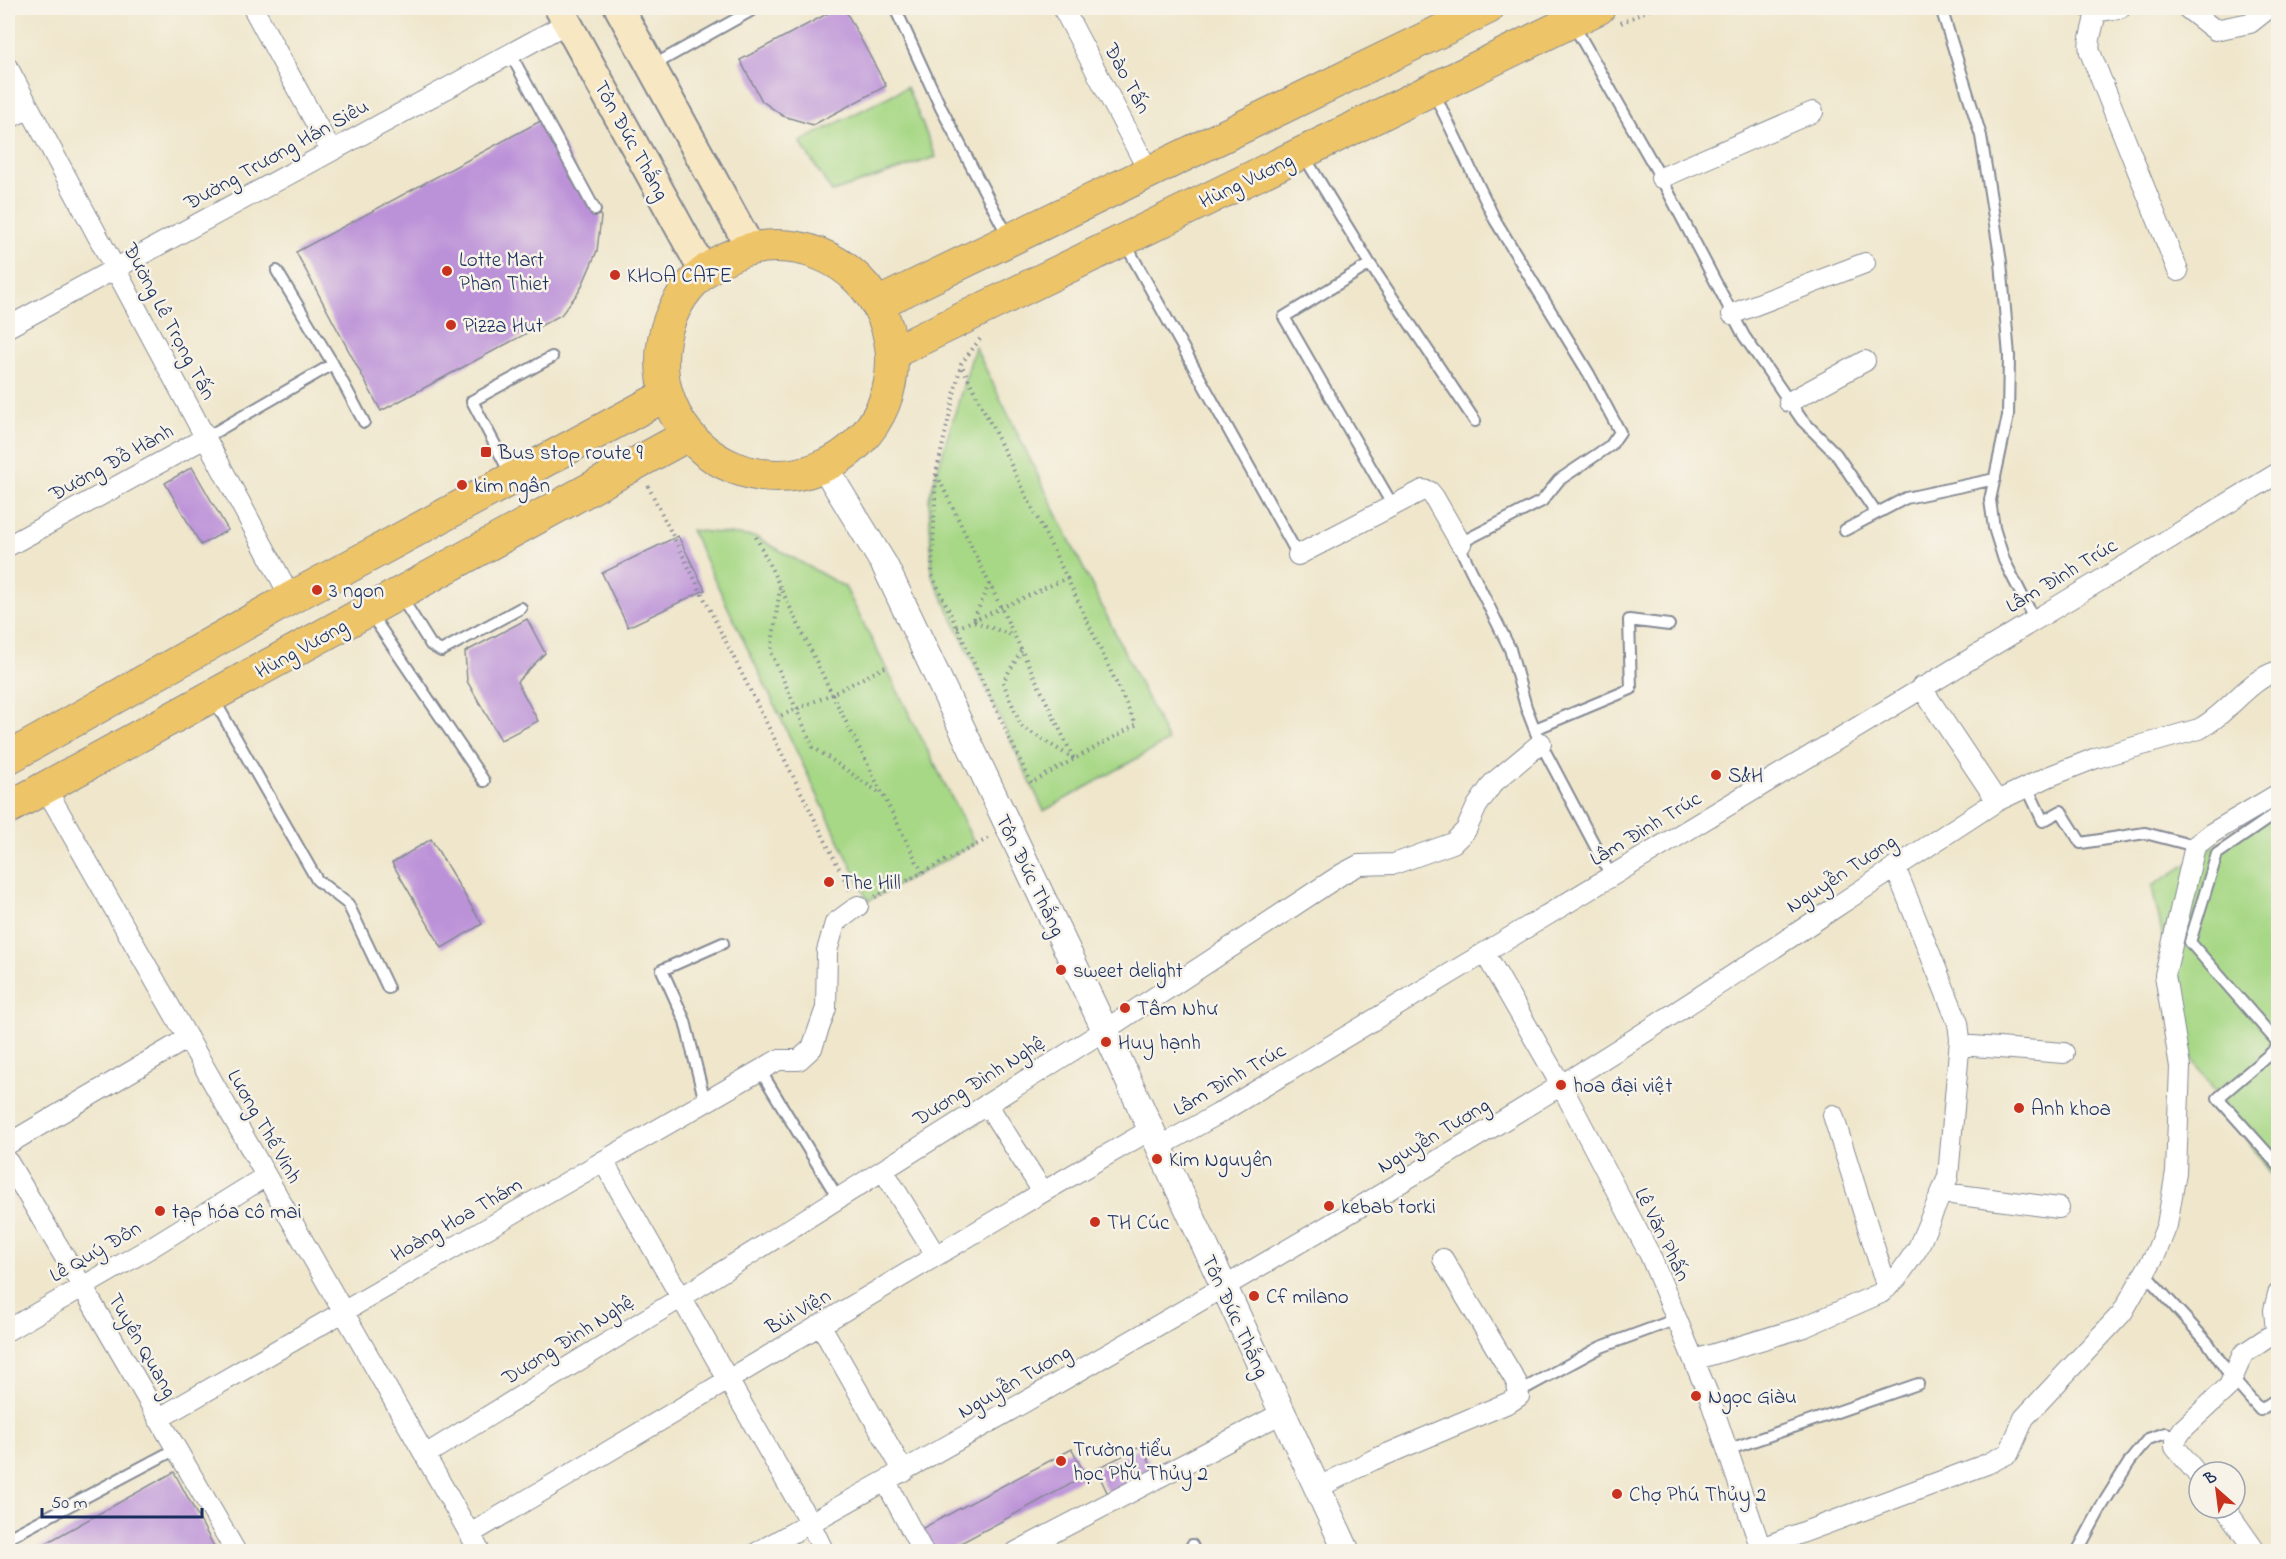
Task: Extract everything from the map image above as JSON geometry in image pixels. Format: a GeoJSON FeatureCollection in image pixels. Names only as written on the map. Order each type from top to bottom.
{"type":"FeatureCollection","features":[{"type":"Feature","properties":{"kind":"main road"},"geometry":{"type":"LineString","coordinates":[[619,8],[752,249]]}},
{"type":"Feature","properties":{"kind":"main road"},"geometry":{"type":"LineString","coordinates":[[877,304],[1488,8]]}},
{"type":"Feature","properties":{"kind":"main road","name":"Hùng Vương"},"geometry":{"type":"LineString","coordinates":[[892,353],[1599,8]]}},
{"type":"Feature","properties":{"kind":"main road","name":"Tôn Đức Thắng"},"geometry":{"type":"LineString","coordinates":[[563,15],[704,272]]}},
{"type":"Feature","properties":{"kind":"main road"},"geometry":{"type":"LineString","coordinates":[[781,246],[810,251],[837,262],[860,280],[877,304],[888,327],[892,353],[890,388],[876,420],[854,447],[824,466],[788,476],[751,474],[717,459],[688,435],[675,416],[666,395],[662,361],[667,328],[681,297],[704,272],[726,258],[752,249],[781,246]]}},
{"type":"Feature","properties":{"kind":"main road"},"geometry":{"type":"LineString","coordinates":[[8,759],[291,597],[666,395]]}},
{"type":"Feature","properties":{"kind":"main road","name":"Hùng Vương"},"geometry":{"type":"LineString","coordinates":[[8,808],[688,435]]}},
{"type":"Feature","properties":{"kind":"street"},"geometry":{"type":"LineString","coordinates":[[253,8],[331,151]]}},
{"type":"Feature","properties":{"kind":"street","name":"Đào Tấn"},"geometry":{"type":"LineString","coordinates":[[1063,8],[1149,172]]}},
{"type":"Feature","properties":{"kind":"street"},"geometry":{"type":"LineString","coordinates":[[2120,8],[2092,10],[2095,22],[2088,43],[2178,271]]}},
{"type":"Feature","properties":{"kind":"street"},"geometry":{"type":"LineString","coordinates":[[2187,8],[2215,30],[2250,23],[2269,8]]}},
{"type":"Feature","properties":{"kind":"street","name":"Đường Trương Hán Siêu"},"geometry":{"type":"LineString","coordinates":[[8,327],[510,53],[563,15]]}},
{"type":"Feature","properties":{"kind":"street","name":"Đường Lê Trọng Tấn"},"geometry":{"type":"LineString","coordinates":[[8,68],[291,597]]}},
{"type":"Feature","properties":{"kind":"street"},"geometry":{"type":"LineString","coordinates":[[8,119],[29,108]]}},
{"type":"Feature","properties":{"kind":"street"},"geometry":{"type":"LineString","coordinates":[[1661,178],[1813,112]]}},
{"type":"Feature","properties":{"kind":"street"},"geometry":{"type":"LineString","coordinates":[[1732,314],[1865,263]]}},
{"type":"Feature","properties":{"kind":"street"},"geometry":{"type":"LineString","coordinates":[[1789,402],[1865,362]]}},
{"type":"Feature","properties":{"kind":"street","name":"Đường Đỗ Hành"},"geometry":{"type":"LineString","coordinates":[[8,546],[205,438]]}},
{"type":"Feature","properties":{"kind":"street","name":"Tôn Đức Thắng"},"geometry":{"type":"LineString","coordinates":[[824,466],[885,566],[1105,1030],[1347,1551]]}},
{"type":"Feature","properties":{"kind":"street","name":"Lâm Đình Trúc"},"geometry":{"type":"LineString","coordinates":[[1154,1139],[1218,1114],[2278,472]]}},
{"type":"Feature","properties":{"kind":"street"},"geometry":{"type":"LineString","coordinates":[[1298,555],[1423,490],[1429,491],[1461,544]]}},
{"type":"Feature","properties":{"kind":"street","name":"Nguyễn Tương"},"geometry":{"type":"LineString","coordinates":[[758,1551],[904,1472],[1224,1289],[1561,1085],[1997,801],[2096,758],[2199,729],[2213,722],[2267,675],[2278,671]]}},
{"type":"Feature","properties":{"kind":"street"},"geometry":{"type":"LineString","coordinates":[[1921,687],[1997,801]]}},
{"type":"Feature","properties":{"kind":"street","name":"Dương Đình Nghệ"},"geometry":{"type":"LineString","coordinates":[[425,1455],[682,1297],[1105,1030],[1342,874],[1359,865],[1394,864],[1453,843],[1466,830],[1477,806],[1493,783],[1538,736]]}},
{"type":"Feature","properties":{"kind":"street","name":"Lương Thế Vinh"},"geometry":{"type":"LineString","coordinates":[[45,787],[480,1551]]}},
{"type":"Feature","properties":{"kind":"street"},"geometry":{"type":"LineString","coordinates":[[1761,1550],[1987,1464],[2009,1453],[2024,1419],[2122,1313],[2145,1274],[2167,1225],[2176,1172],[2180,1066],[2165,975],[2195,846],[2212,833],[2278,794]]}},
{"type":"Feature","properties":{"kind":"street"},"geometry":{"type":"LineString","coordinates":[[1694,1360],[1804,1327],[1867,1300],[1887,1288],[1918,1248],[1944,1193],[1951,1153],[1960,1044],[1958,1023],[1895,867]]}},
{"type":"Feature","properties":{"kind":"street","name":"Hoàng Hoa Thám"},"geometry":{"type":"LineString","coordinates":[[158,1419],[760,1070],[778,1060],[799,1060],[812,1048],[826,1008],[827,951],[835,923],[858,906]]}},
{"type":"Feature","properties":{"kind":"street","name":"Lê Văn Phấn"},"geometry":{"type":"LineString","coordinates":[[1485,953],[1561,1085],[1650,1255],[1694,1360],[1761,1550]]}},
{"type":"Feature","properties":{"kind":"street"},"geometry":{"type":"LineString","coordinates":[[8,1144],[188,1038]]}},
{"type":"Feature","properties":{"kind":"street"},"geometry":{"type":"LineString","coordinates":[[1960,1044],[2064,1053]]}},
{"type":"Feature","properties":{"kind":"street"},"geometry":{"type":"LineString","coordinates":[[987,1104],[1043,1192]]}},
{"type":"Feature","properties":{"kind":"street"},"geometry":{"type":"LineString","coordinates":[[1833,1115],[1887,1288]]}},
{"type":"Feature","properties":{"kind":"street","name":"Bùi Viện"},"geometry":{"type":"LineString","coordinates":[[470,1534],[1043,1192],[1154,1139]]}},
{"type":"Feature","properties":{"kind":"street"},"geometry":{"type":"LineString","coordinates":[[603,1161],[824,1551]]}},
{"type":"Feature","properties":{"kind":"street","name":"Tuyên Quang"},"geometry":{"type":"LineString","coordinates":[[8,1162],[236,1551]]}},
{"type":"Feature","properties":{"kind":"street"},"geometry":{"type":"LineString","coordinates":[[883,1170],[936,1256]]}},
{"type":"Feature","properties":{"kind":"street","name":"Lê Quý Đôn"},"geometry":{"type":"LineString","coordinates":[[8,1330],[266,1176]]}},
{"type":"Feature","properties":{"kind":"street"},"geometry":{"type":"LineString","coordinates":[[1944,1193],[2059,1208]]}},
{"type":"Feature","properties":{"kind":"street"},"geometry":{"type":"LineString","coordinates":[[1317,1488],[1372,1460],[1517,1399],[1520,1391],[1443,1259]]}},
{"type":"Feature","properties":{"kind":"street"},"geometry":{"type":"LineString","coordinates":[[2187,1462],[2175,1447],[2177,1439],[2183,1429],[2229,1386],[2243,1354],[2276,1332],[2274,1310],[2278,1294]]}},
{"type":"Feature","properties":{"kind":"street"},"geometry":{"type":"LineString","coordinates":[[821,1326],[904,1472]]}},
{"type":"Feature","properties":{"kind":"street"},"geometry":{"type":"LineString","coordinates":[[1016,1551],[1282,1413]]}},
{"type":"Feature","properties":{"kind":"street"},"geometry":{"type":"LineString","coordinates":[[886,1482],[923,1551]]}},
{"type":"Feature","properties":{"kind":"street"},"geometry":{"type":"LineString","coordinates":[[2234,1520],[2256,1551]]}},
{"type":"Feature","properties":{"kind":"lane"},"geometry":{"type":"LineString","coordinates":[[651,66],[756,8]]}},
{"type":"Feature","properties":{"kind":"lane"},"geometry":{"type":"LineString","coordinates":[[895,8],[941,108],[1010,240]]}},
{"type":"Feature","properties":{"kind":"lane"},"geometry":{"type":"LineString","coordinates":[[1941,8],[1981,136],[2001,262],[2009,356],[2008,416],[1990,500],[1994,528],[2004,560],[2034,619]]}},
{"type":"Feature","properties":{"kind":"lane"},"geometry":{"type":"LineString","coordinates":[[1572,23],[1661,178],[1744,336],[1802,420],[1836,454],[1876,513]]}},
{"type":"Feature","properties":{"kind":"lane"},"geometry":{"type":"LineString","coordinates":[[510,53],[595,210]]}},
{"type":"Feature","properties":{"kind":"lane"},"geometry":{"type":"LineString","coordinates":[[1432,89],[1495,220],[1589,374],[1620,432],[1611,445],[1559,480],[1542,501],[1461,544],[1463,558],[1510,649],[1538,736],[1611,876]]}},
{"type":"Feature","properties":{"kind":"lane"},"geometry":{"type":"LineString","coordinates":[[1302,153],[1370,264],[1475,421]]}},
{"type":"Feature","properties":{"kind":"lane"},"geometry":{"type":"LineString","coordinates":[[1124,240],[1298,555]]}},
{"type":"Feature","properties":{"kind":"lane"},"geometry":{"type":"LineString","coordinates":[[1370,264],[1284,317],[1394,506]]}},
{"type":"Feature","properties":{"kind":"lane"},"geometry":{"type":"LineString","coordinates":[[277,271],[333,364],[364,422]]}},
{"type":"Feature","properties":{"kind":"lane"},"geometry":{"type":"LineString","coordinates":[[512,478],[472,401],[552,357]]}},
{"type":"Feature","properties":{"kind":"lane"},"geometry":{"type":"LineString","coordinates":[[205,438],[333,364]]}},
{"type":"Feature","properties":{"kind":"lane"},"geometry":{"type":"LineString","coordinates":[[1845,530],[1906,498],[1995,478]]}},
{"type":"Feature","properties":{"kind":"lane"},"geometry":{"type":"LineString","coordinates":[[399,594],[431,645],[441,651],[521,608]]}},
{"type":"Feature","properties":{"kind":"lane"},"geometry":{"type":"LineString","coordinates":[[369,610],[484,781]]}},
{"type":"Feature","properties":{"kind":"lane"},"geometry":{"type":"LineString","coordinates":[[1538,736],[1631,689],[1629,620],[1669,625]]}},
{"type":"Feature","properties":{"kind":"lane"},"geometry":{"type":"LineString","coordinates":[[211,696],[317,880],[348,904],[388,988]]}},
{"type":"Feature","properties":{"kind":"lane"},"geometry":{"type":"LineString","coordinates":[[2026,787],[2043,821],[2061,811],[2081,843],[2145,833],[2195,846]]}},
{"type":"Feature","properties":{"kind":"lane"},"geometry":{"type":"LineString","coordinates":[[2278,813],[2217,854],[2190,942],[2278,1045],[2218,1098],[2278,1165]]}},
{"type":"Feature","properties":{"kind":"lane"},"geometry":{"type":"LineString","coordinates":[[705,1102],[685,1021],[662,970],[723,943]]}},
{"type":"Feature","properties":{"kind":"lane"},"geometry":{"type":"LineString","coordinates":[[760,1070],[837,1198]]}},
{"type":"Feature","properties":{"kind":"lane"},"geometry":{"type":"LineString","coordinates":[[2145,1274],[2208,1343],[2231,1377],[2260,1410],[2278,1398]]}},
{"type":"Feature","properties":{"kind":"lane"},"geometry":{"type":"LineString","coordinates":[[1520,1391],[1601,1347],[1677,1319]]}},
{"type":"Feature","properties":{"kind":"lane"},"geometry":{"type":"LineString","coordinates":[[1727,1450],[1918,1384]]}},
{"type":"Feature","properties":{"kind":"lane"},"geometry":{"type":"LineString","coordinates":[[2077,1551],[2103,1503],[2148,1439],[2166,1433],[2177,1439]]}},
{"type":"Feature","properties":{"kind":"lane"},"geometry":{"type":"LineString","coordinates":[[8,1538],[176,1449]]}},
{"type":"Feature","properties":{"kind":"path"},"geometry":{"type":"LineString","coordinates":[[1572,23],[1653,8]]}},
{"type":"Feature","properties":{"kind":"path"},"geometry":{"type":"LineString","coordinates":[[961,364],[1067,578],[1136,725],[1031,783],[932,575],[936,474],[961,364],[986,333]]}},
{"type":"Feature","properties":{"kind":"path"},"geometry":{"type":"LineString","coordinates":[[637,464],[858,906],[1008,828]]}},
{"type":"Feature","properties":{"kind":"path"},"geometry":{"type":"LineString","coordinates":[[936,474],[1074,759]]}},
{"type":"Feature","properties":{"kind":"path"},"geometry":{"type":"LineString","coordinates":[[756,537],[922,872]]}},
{"type":"Feature","properties":{"kind":"path"},"geometry":{"type":"LineString","coordinates":[[957,628],[1067,578]]}},
{"type":"Feature","properties":{"kind":"path"},"geometry":{"type":"LineString","coordinates":[[973,621],[989,584]]}},
{"type":"Feature","properties":{"kind":"path"},"geometry":{"type":"LineString","coordinates":[[780,588],[771,652],[813,747],[884,795]]}},
{"type":"Feature","properties":{"kind":"path"},"geometry":{"type":"LineString","coordinates":[[973,621],[1014,636]]}},
{"type":"Feature","properties":{"kind":"path"},"geometry":{"type":"LineString","coordinates":[[1021,650],[1003,682],[1021,726],[1074,759]]}},
{"type":"Feature","properties":{"kind":"path"},"geometry":{"type":"LineString","coordinates":[[780,716],[832,694],[885,667]]}},
{"type":"Feature","properties":{"kind":"green space"},"geometry":{"type":"Polygon","coordinates":[[[907,87],[936,157],[832,192],[800,142],[907,87]]]}},
{"type":"Feature","properties":{"kind":"green space"},"geometry":{"type":"Polygon","coordinates":[[[975,347],[1168,741],[1044,811],[932,575],[929,498],[975,347]]]}},
{"type":"Feature","properties":{"kind":"green space"},"geometry":{"type":"Polygon","coordinates":[[[691,530],[756,537],[845,587],[975,844],[868,901],[691,530]]]}},
{"type":"Feature","properties":{"kind":"green space"},"geometry":{"type":"Polygon","coordinates":[[[2278,807],[2278,1184],[2187,1051],[2152,886],[2278,807]]]}},
{"type":"Feature","properties":{"kind":"building"},"geometry":{"type":"Polygon","coordinates":[[[838,8],[844,8],[886,86],[813,125],[783,116],[762,101],[740,60],[838,8]]]}},
{"type":"Feature","properties":{"kind":"building","name":"Lotte Mart Phan Thiet"},"geometry":{"type":"Polygon","coordinates":[[[548,117],[601,217],[597,251],[580,290],[561,315],[381,411],[296,252],[548,117]]]}},
{"type":"Feature","properties":{"kind":"building"},"geometry":{"type":"Polygon","coordinates":[[[192,467],[228,530],[201,545],[165,483],[192,467]]]}},
{"type":"Feature","properties":{"kind":"building"},"geometry":{"type":"Polygon","coordinates":[[[678,536],[705,590],[628,627],[602,573],[678,536]]]}},
{"type":"Feature","properties":{"kind":"building"},"geometry":{"type":"Polygon","coordinates":[[[527,619],[545,653],[517,682],[538,721],[501,740],[467,681],[465,652],[527,619]]]}},
{"type":"Feature","properties":{"kind":"building"},"geometry":{"type":"Polygon","coordinates":[[[431,839],[482,924],[442,948],[392,863],[431,839]]]}},
{"type":"Feature","properties":{"kind":"building"},"geometry":{"type":"Polygon","coordinates":[[[1142,1446],[1154,1472],[1108,1494],[1096,1469],[1142,1446]]]}},
{"type":"Feature","properties":{"kind":"building"},"geometry":{"type":"Polygon","coordinates":[[[1072,1449],[1086,1476],[944,1552],[933,1552],[921,1529],[1072,1449]]]}},
{"type":"Feature","properties":{"kind":"building"},"geometry":{"type":"Polygon","coordinates":[[[174,1472],[217,1552],[30,1552],[174,1472]]]}},
{"type":"Feature","properties":{"kind":"place","name":"Lotte Mart Phan Thiet"},"geometry":{"type":"Point","coordinates":[447,271]}},
{"type":"Feature","properties":{"kind":"place","name":"KHOA CAFE"},"geometry":{"type":"Point","coordinates":[615,275]}},
{"type":"Feature","properties":{"kind":"place","name":"Pizza Hut"},"geometry":{"type":"Point","coordinates":[451,325]}},
{"type":"Feature","properties":{"kind":"place","name":"Bus stop route 9"},"geometry":{"type":"Point","coordinates":[486,452]}},
{"type":"Feature","properties":{"kind":"place","name":"kim ngân"},"geometry":{"type":"Point","coordinates":[462,485]}},
{"type":"Feature","properties":{"kind":"place","name":"3 ngon"},"geometry":{"type":"Point","coordinates":[317,590]}},
{"type":"Feature","properties":{"kind":"place","name":"S&H"},"geometry":{"type":"Point","coordinates":[1716,775]}},
{"type":"Feature","properties":{"kind":"place","name":"The Hill"},"geometry":{"type":"Point","coordinates":[829,882]}},
{"type":"Feature","properties":{"kind":"place","name":"sweet delight"},"geometry":{"type":"Point","coordinates":[1061,970]}},
{"type":"Feature","properties":{"kind":"place","name":"Tâm Như"},"geometry":{"type":"Point","coordinates":[1125,1008]}},
{"type":"Feature","properties":{"kind":"place","name":"Huy hạnh"},"geometry":{"type":"Point","coordinates":[1106,1042]}},
{"type":"Feature","properties":{"kind":"place","name":"hoa đại việt"},"geometry":{"type":"Point","coordinates":[1561,1085]}},
{"type":"Feature","properties":{"kind":"place","name":"Anh khoa"},"geometry":{"type":"Point","coordinates":[2019,1108]}},
{"type":"Feature","properties":{"kind":"place","name":"Kim Nguyên"},"geometry":{"type":"Point","coordinates":[1157,1159]}},
{"type":"Feature","properties":{"kind":"place","name":"kebab torki"},"geometry":{"type":"Point","coordinates":[1329,1206]}},
{"type":"Feature","properties":{"kind":"place","name":"tạp hóa cô mai"},"geometry":{"type":"Point","coordinates":[160,1211]}},
{"type":"Feature","properties":{"kind":"place","name":"TH Cúc"},"geometry":{"type":"Point","coordinates":[1095,1222]}},
{"type":"Feature","properties":{"kind":"place","name":"Cf milano"},"geometry":{"type":"Point","coordinates":[1254,1296]}},
{"type":"Feature","properties":{"kind":"place","name":"Ngọc Giàu"},"geometry":{"type":"Point","coordinates":[1696,1396]}},
{"type":"Feature","properties":{"kind":"place","name":"Trường tiểu học Phú Thủy 2"},"geometry":{"type":"Point","coordinates":[1061,1461]}},
{"type":"Feature","properties":{"kind":"place","name":"Chợ Phú Thủy 2"},"geometry":{"type":"Point","coordinates":[1617,1494]}}]}
